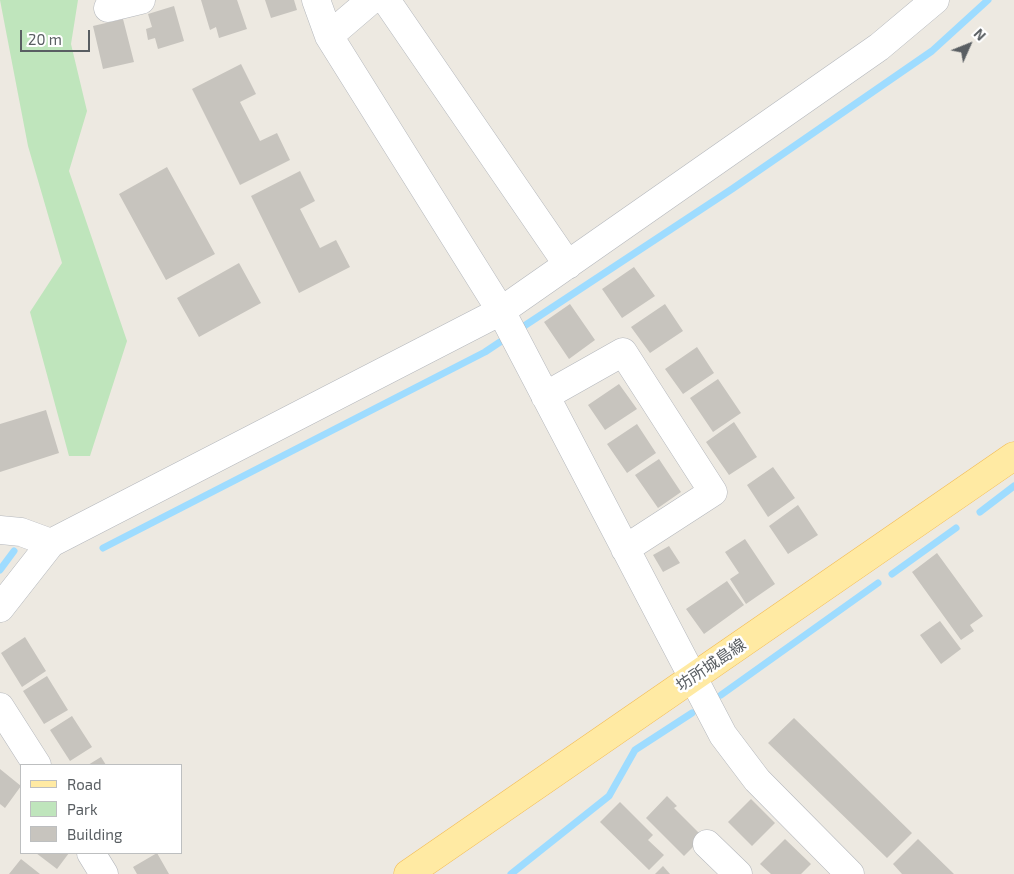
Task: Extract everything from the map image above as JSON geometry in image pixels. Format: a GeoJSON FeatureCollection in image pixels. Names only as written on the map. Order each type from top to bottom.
{"type":"FeatureCollection","features":[{"type":"Feature","properties":{"kind":"main road","name":"坊所城島線"},"geometry":{"type":"LineString","coordinates":[[408,874],[1014,456]]}},
{"type":"Feature","properties":{"kind":"street"},"geometry":{"type":"LineString","coordinates":[[108,8],[141,0]]}},
{"type":"Feature","properties":{"kind":"street"},"geometry":{"type":"LineString","coordinates":[[316,0],[329,36],[501,312],[723,735],[757,780],[837,870]]}},
{"type":"Feature","properties":{"kind":"street"},"geometry":{"type":"LineString","coordinates":[[329,36],[371,0]]}},
{"type":"Feature","properties":{"kind":"street"},"geometry":{"type":"LineString","coordinates":[[386,0],[568,265]]}},
{"type":"Feature","properties":{"kind":"street"},"geometry":{"type":"LineString","coordinates":[[0,608],[51,543],[501,312],[879,47],[935,0]]}},
{"type":"Feature","properties":{"kind":"street"},"geometry":{"type":"LineString","coordinates":[[545,396],[623,352],[713,492],[624,549]]}},
{"type":"Feature","properties":{"kind":"street"},"geometry":{"type":"LineString","coordinates":[[0,530],[22,532],[51,543]]}},
{"type":"Feature","properties":{"kind":"street"},"geometry":{"type":"LineString","coordinates":[[0,708],[36,764]]}},
{"type":"Feature","properties":{"kind":"street"},"geometry":{"type":"LineString","coordinates":[[707,844],[738,874]]}},
{"type":"Feature","properties":{"kind":"street"},"geometry":{"type":"LineString","coordinates":[[92,854],[104,874]]}},
{"type":"Feature","properties":{"kind":"green space"},"geometry":{"type":"Polygon","coordinates":[[[0,0],[78,0],[71,44],[87,111],[69,171],[127,341],[90,456],[69,456],[30,312],[62,263],[28,146],[0,0]]]}},
{"type":"Feature","properties":{"kind":"building"},"geometry":{"type":"Polygon","coordinates":[[[201,0],[237,0],[247,29],[219,38],[216,27],[210,30],[201,0]]]}},
{"type":"Feature","properties":{"kind":"building"},"geometry":{"type":"Polygon","coordinates":[[[265,0],[294,0],[297,10],[271,18],[265,0]]]}},
{"type":"Feature","properties":{"kind":"building"},"geometry":{"type":"Polygon","coordinates":[[[174,6],[184,41],[158,49],[155,38],[148,40],[146,29],[152,27],[148,14],[174,6]]]}},
{"type":"Feature","properties":{"kind":"building"},"geometry":{"type":"Polygon","coordinates":[[[123,19],[134,62],[103,69],[93,26],[123,19]]]}},
{"type":"Feature","properties":{"kind":"building"},"geometry":{"type":"Polygon","coordinates":[[[241,64],[256,94],[240,102],[260,141],[277,133],[290,160],[240,185],[192,89],[241,64]]]}},
{"type":"Feature","properties":{"kind":"building"},"geometry":{"type":"Polygon","coordinates":[[[167,167],[215,254],[166,280],[119,194],[167,167]]]}},
{"type":"Feature","properties":{"kind":"building"},"geometry":{"type":"Polygon","coordinates":[[[300,171],[315,201],[300,209],[320,248],[336,240],[350,267],[299,293],[251,196],[300,171]]]}},
{"type":"Feature","properties":{"kind":"building"},"geometry":{"type":"Polygon","coordinates":[[[239,263],[261,303],[199,337],[177,298],[239,263]]]}},
{"type":"Feature","properties":{"kind":"building"},"geometry":{"type":"Polygon","coordinates":[[[634,267],[655,296],[622,318],[602,289],[634,267]]]}},
{"type":"Feature","properties":{"kind":"building"},"geometry":{"type":"Polygon","coordinates":[[[570,304],[595,340],[569,359],[544,322],[570,304]]]}},
{"type":"Feature","properties":{"kind":"building"},"geometry":{"type":"Polygon","coordinates":[[[665,304],[683,331],[650,353],[631,327],[665,304]]]}},
{"type":"Feature","properties":{"kind":"building"},"geometry":{"type":"Polygon","coordinates":[[[697,347],[714,373],[683,394],[665,369],[697,347]]]}},
{"type":"Feature","properties":{"kind":"building"},"geometry":{"type":"Polygon","coordinates":[[[718,379],[741,413],[713,432],[690,398],[718,379]]]}},
{"type":"Feature","properties":{"kind":"building"},"geometry":{"type":"Polygon","coordinates":[[[619,384],[637,409],[605,430],[588,405],[619,384]]]}},
{"type":"Feature","properties":{"kind":"building"},"geometry":{"type":"Polygon","coordinates":[[[46,410],[59,453],[0,472],[0,424],[46,410]]]}},
{"type":"Feature","properties":{"kind":"building"},"geometry":{"type":"Polygon","coordinates":[[[734,422],[757,457],[729,475],[706,442],[734,422]]]}},
{"type":"Feature","properties":{"kind":"building"},"geometry":{"type":"Polygon","coordinates":[[[637,424],[656,453],[627,473],[607,444],[637,424]]]}},
{"type":"Feature","properties":{"kind":"building"},"geometry":{"type":"Polygon","coordinates":[[[659,459],[681,492],[658,508],[635,475],[659,459]]]}},
{"type":"Feature","properties":{"kind":"building"},"geometry":{"type":"Polygon","coordinates":[[[773,467],[795,498],[768,517],[747,485],[773,467]]]}},
{"type":"Feature","properties":{"kind":"building"},"geometry":{"type":"Polygon","coordinates":[[[798,505],[818,535],[788,554],[769,526],[798,505]]]}},
{"type":"Feature","properties":{"kind":"building"},"geometry":{"type":"Polygon","coordinates":[[[745,539],[775,584],[746,604],[730,579],[739,573],[725,552],[745,539]]]}},
{"type":"Feature","properties":{"kind":"building"},"geometry":{"type":"Polygon","coordinates":[[[669,546],[680,563],[663,572],[653,555],[669,546]]]}},
{"type":"Feature","properties":{"kind":"building"},"geometry":{"type":"Polygon","coordinates":[[[937,553],[983,616],[970,625],[974,631],[961,640],[912,572],[937,553]]]}},
{"type":"Feature","properties":{"kind":"building"},"geometry":{"type":"Polygon","coordinates":[[[727,581],[744,605],[704,634],[686,609],[727,581]]]}},
{"type":"Feature","properties":{"kind":"building"},"geometry":{"type":"Polygon","coordinates":[[[940,621],[961,649],[941,664],[920,635],[940,621]]]}},
{"type":"Feature","properties":{"kind":"building"},"geometry":{"type":"Polygon","coordinates":[[[25,637],[46,671],[22,687],[1,653],[25,637]]]}},
{"type":"Feature","properties":{"kind":"building"},"geometry":{"type":"Polygon","coordinates":[[[47,676],[68,710],[44,724],[23,691],[47,676]]]}},
{"type":"Feature","properties":{"kind":"building"},"geometry":{"type":"Polygon","coordinates":[[[72,716],[92,747],[70,761],[50,730],[72,716]]]}},
{"type":"Feature","properties":{"kind":"building"},"geometry":{"type":"Polygon","coordinates":[[[794,718],[912,833],[887,858],[768,743],[794,718]]]}},
{"type":"Feature","properties":{"kind":"building"},"geometry":{"type":"Polygon","coordinates":[[[101,757],[105,764],[90,764],[101,757]]]}},
{"type":"Feature","properties":{"kind":"building"},"geometry":{"type":"Polygon","coordinates":[[[0,769],[20,785],[20,787],[5,808],[0,804],[0,769]]]}},
{"type":"Feature","properties":{"kind":"building"},"geometry":{"type":"Polygon","coordinates":[[[667,796],[677,806],[674,808],[703,837],[684,856],[646,818],[667,796]]]}},
{"type":"Feature","properties":{"kind":"building"},"geometry":{"type":"Polygon","coordinates":[[[751,799],[775,823],[752,846],[728,822],[751,799]]]}},
{"type":"Feature","properties":{"kind":"building"},"geometry":{"type":"Polygon","coordinates":[[[620,802],[653,835],[648,840],[664,855],[649,870],[600,822],[620,802]]]}},
{"type":"Feature","properties":{"kind":"building"},"geometry":{"type":"Polygon","coordinates":[[[785,839],[811,864],[801,874],[771,874],[760,864],[785,839]]]}},
{"type":"Feature","properties":{"kind":"building"},"geometry":{"type":"Polygon","coordinates":[[[918,839],[954,874],[902,874],[893,864],[918,839]]]}},
{"type":"Feature","properties":{"kind":"building"},"geometry":{"type":"Polygon","coordinates":[[[37,854],[68,854],[57,869],[37,854]]]}},
{"type":"Feature","properties":{"kind":"building"},"geometry":{"type":"Polygon","coordinates":[[[158,854],[169,874],[137,874],[133,867],[158,854]]]}},
{"type":"Feature","properties":{"kind":"building"},"geometry":{"type":"Polygon","coordinates":[[[21,859],[40,874],[9,874],[21,859]]]}},
{"type":"Feature","properties":{"kind":"building"},"geometry":{"type":"Polygon","coordinates":[[[663,866],[670,874],[655,874],[663,866]]]}},
{"type":"Feature","properties":{"kind":"waterway"},"geometry":{"type":"LineString","coordinates":[[518,330],[732,189],[932,51],[988,0]]}},
{"type":"Feature","properties":{"kind":"waterway"},"geometry":{"type":"LineString","coordinates":[[103,548],[485,352],[509,336]]}},
{"type":"Feature","properties":{"kind":"waterway"},"geometry":{"type":"LineString","coordinates":[[980,512],[1014,486]]}},
{"type":"Feature","properties":{"kind":"waterway"},"geometry":{"type":"LineString","coordinates":[[892,574],[956,528]]}},
{"type":"Feature","properties":{"kind":"waterway"},"geometry":{"type":"LineString","coordinates":[[0,570],[14,551]]}},
{"type":"Feature","properties":{"kind":"waterway"},"geometry":{"type":"LineString","coordinates":[[721,695],[878,583]]}},
{"type":"Feature","properties":{"kind":"waterway"},"geometry":{"type":"LineString","coordinates":[[511,874],[609,796],[635,750],[692,713]]}}]}
